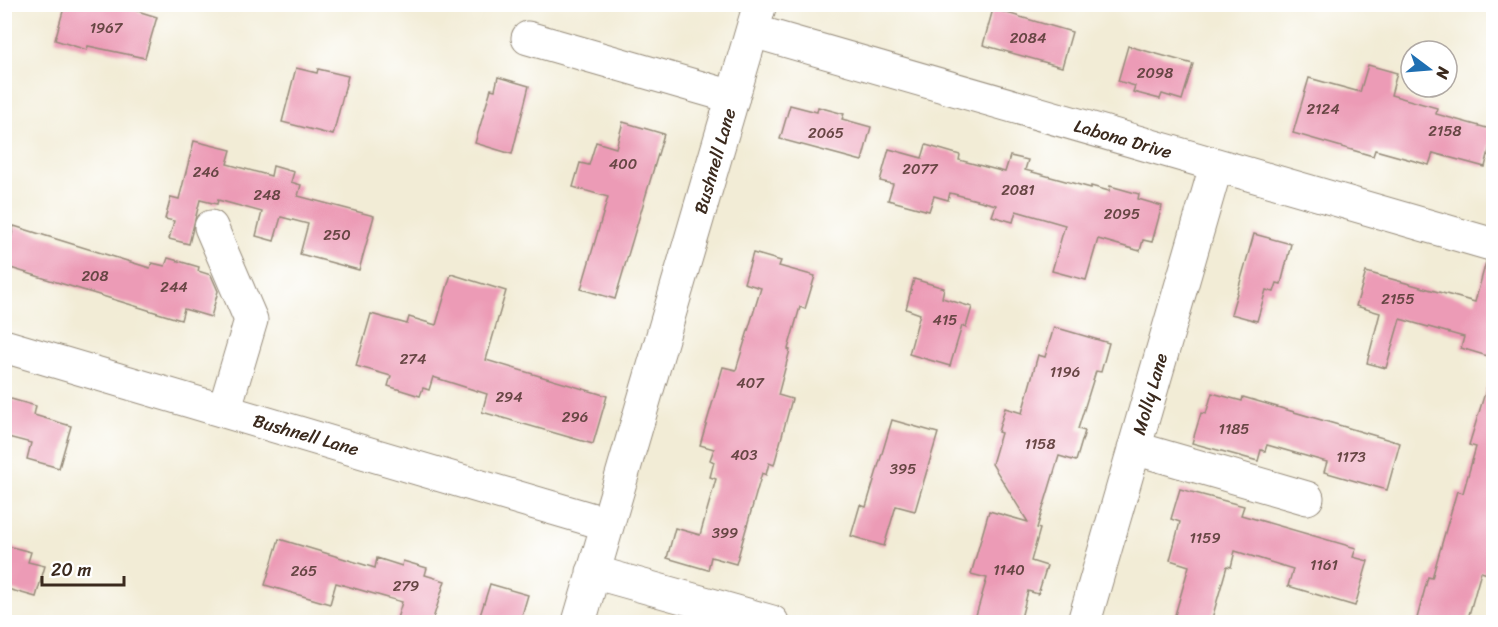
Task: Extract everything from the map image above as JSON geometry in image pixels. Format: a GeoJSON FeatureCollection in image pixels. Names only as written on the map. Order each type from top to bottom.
{"type":"FeatureCollection","features":[{"type":"Feature","properties":{"kind":"street","name":"Bushnell Lane"},"geometry":{"type":"LineString","coordinates":[[579,622],[757,18]]}},
{"type":"Feature","properties":{"kind":"street","name":"Labona Drive"},"geometry":{"type":"LineString","coordinates":[[757,18],[1216,166],[1494,245]]}},
{"type":"Feature","properties":{"kind":"street"},"geometry":{"type":"LineString","coordinates":[[528,38],[734,97]]}},
{"type":"Feature","properties":{"kind":"street","name":"Molly Lane"},"geometry":{"type":"LineString","coordinates":[[1084,622],[1216,166]]}},
{"type":"Feature","properties":{"kind":"street"},"geometry":{"type":"LineString","coordinates":[[211,226],[251,320],[224,411]]}},
{"type":"Feature","properties":{"kind":"street","name":"Bushnell Lane"},"geometry":{"type":"LineString","coordinates":[[4,346],[607,524]]}},
{"type":"Feature","properties":{"kind":"street"},"geometry":{"type":"LineString","coordinates":[[1134,448],[1307,498]]}},
{"type":"Feature","properties":{"kind":"street"},"geometry":{"type":"LineString","coordinates":[[593,572],[772,622]]}},
{"type":"Feature","properties":{"kind":"building"},"geometry":{"type":"Polygon","coordinates":[[[65,4],[115,4],[157,17],[145,58],[88,46],[87,50],[55,40],[65,4]]]}},
{"type":"Feature","properties":{"kind":"building"},"geometry":{"type":"Polygon","coordinates":[[[993,9],[1072,32],[1062,67],[983,45],[993,9]]]}},
{"type":"Feature","properties":{"kind":"building"},"geometry":{"type":"Polygon","coordinates":[[[1128,46],[1193,64],[1182,100],[1162,94],[1160,99],[1133,92],[1135,86],[1118,81],[1128,46]]]}},
{"type":"Feature","properties":{"kind":"building"},"geometry":{"type":"Polygon","coordinates":[[[1368,65],[1397,73],[1391,95],[1437,108],[1436,114],[1494,130],[1485,167],[1433,153],[1429,165],[1375,150],[1373,156],[1293,133],[1309,78],[1360,92],[1368,65]]]}},
{"type":"Feature","properties":{"kind":"building"},"geometry":{"type":"Polygon","coordinates":[[[296,68],[317,73],[318,69],[348,76],[333,135],[282,122],[296,68]]]}},
{"type":"Feature","properties":{"kind":"building"},"geometry":{"type":"Polygon","coordinates":[[[498,77],[529,86],[512,154],[475,143],[491,89],[495,90],[498,77]]]}},
{"type":"Feature","properties":{"kind":"building"},"geometry":{"type":"Polygon","coordinates":[[[790,105],[817,112],[818,107],[844,114],[842,119],[871,127],[862,161],[780,139],[790,105]]]}},
{"type":"Feature","properties":{"kind":"building"},"geometry":{"type":"Polygon","coordinates":[[[623,122],[664,134],[615,299],[581,289],[608,197],[573,187],[580,163],[589,165],[596,142],[616,148],[623,122]]]}},
{"type":"Feature","properties":{"kind":"building"},"geometry":{"type":"Polygon","coordinates":[[[194,141],[231,150],[227,164],[271,176],[273,166],[294,172],[291,182],[301,185],[298,196],[374,216],[359,270],[300,254],[308,224],[281,217],[274,241],[256,236],[262,212],[218,200],[217,204],[200,200],[189,244],[169,239],[174,221],[165,219],[171,197],[179,199],[194,141]]]}},
{"type":"Feature","properties":{"kind":"building"},"geometry":{"type":"Polygon","coordinates":[[[926,145],[960,155],[959,160],[1005,172],[1010,156],[1028,160],[1025,170],[1091,188],[1091,186],[1109,191],[1110,186],[1139,194],[1138,199],[1162,206],[1152,242],[1143,240],[1140,251],[1098,239],[1086,280],[1052,271],[1065,225],[1016,211],[1013,222],[992,216],[996,205],[950,193],[948,200],[934,196],[929,211],[888,200],[893,184],[880,181],[889,149],[922,158],[926,145]]]}},
{"type":"Feature","properties":{"kind":"building"},"geometry":{"type":"Polygon","coordinates":[[[14,226],[150,268],[152,263],[165,266],[168,258],[199,267],[198,271],[211,275],[218,291],[211,317],[184,309],[181,320],[4,266],[14,226]]]}},
{"type":"Feature","properties":{"kind":"building"},"geometry":{"type":"Polygon","coordinates":[[[1254,234],[1291,244],[1281,284],[1277,283],[1274,292],[1266,290],[1257,321],[1231,314],[1254,234]]]}},
{"type":"Feature","properties":{"kind":"building"},"geometry":{"type":"Polygon","coordinates":[[[753,253],[781,261],[779,266],[815,276],[805,309],[800,307],[778,395],[792,399],[774,465],[769,463],[766,475],[762,473],[736,564],[711,557],[708,570],[667,558],[675,528],[700,535],[716,479],[710,477],[714,462],[710,460],[714,449],[700,445],[723,367],[736,370],[761,288],[744,283],[753,253]]]}},
{"type":"Feature","properties":{"kind":"building"},"geometry":{"type":"Polygon","coordinates":[[[1486,262],[1494,263],[1494,358],[1461,348],[1464,337],[1400,319],[1386,368],[1367,363],[1380,313],[1356,306],[1366,272],[1475,302],[1486,262]]]}},
{"type":"Feature","properties":{"kind":"building"},"geometry":{"type":"Polygon","coordinates":[[[451,274],[506,291],[486,360],[607,396],[593,444],[482,412],[487,394],[433,377],[429,390],[423,388],[420,396],[388,386],[391,376],[356,366],[371,314],[407,324],[409,317],[436,325],[451,274]]]}},
{"type":"Feature","properties":{"kind":"building"},"geometry":{"type":"Polygon","coordinates":[[[914,279],[944,288],[942,298],[972,307],[966,327],[962,326],[950,366],[909,354],[920,314],[906,309],[914,279]]]}},
{"type":"Feature","properties":{"kind":"building"},"geometry":{"type":"Polygon","coordinates":[[[1054,327],[1109,343],[1101,372],[1096,371],[1078,429],[1085,431],[1076,461],[1059,456],[1037,528],[1040,529],[1031,561],[1047,566],[1038,594],[1028,591],[1020,622],[974,622],[987,578],[971,574],[989,511],[1028,522],[992,464],[1001,433],[998,432],[1005,408],[1022,413],[1038,355],[1045,357],[1054,327]]]}},
{"type":"Feature","properties":{"kind":"building"},"geometry":{"type":"Polygon","coordinates":[[[1488,383],[1494,384],[1494,576],[1481,572],[1467,622],[1416,622],[1428,577],[1432,578],[1457,491],[1463,493],[1476,447],[1469,445],[1488,383]]]}},
{"type":"Feature","properties":{"kind":"building"},"geometry":{"type":"Polygon","coordinates":[[[1212,393],[1242,401],[1243,397],[1400,443],[1387,490],[1324,472],[1327,462],[1267,445],[1265,451],[1261,450],[1258,461],[1192,443],[1201,413],[1206,414],[1212,393]]]}},
{"type":"Feature","properties":{"kind":"building"},"geometry":{"type":"Polygon","coordinates":[[[4,397],[36,406],[34,415],[71,426],[59,468],[27,459],[31,443],[4,436],[4,397]]]}},
{"type":"Feature","properties":{"kind":"building"},"geometry":{"type":"Polygon","coordinates":[[[892,420],[938,433],[915,511],[896,506],[884,546],[851,536],[860,505],[866,507],[892,420]]]}},
{"type":"Feature","properties":{"kind":"building"},"geometry":{"type":"Polygon","coordinates":[[[1180,489],[1244,506],[1241,515],[1356,548],[1353,557],[1368,561],[1355,606],[1288,586],[1293,569],[1235,551],[1231,567],[1227,566],[1211,622],[1173,622],[1189,566],[1170,560],[1180,522],[1171,519],[1180,489]]]}},
{"type":"Feature","properties":{"kind":"building"},"geometry":{"type":"Polygon","coordinates":[[[279,539],[375,568],[377,558],[402,566],[403,561],[427,568],[425,575],[445,581],[432,622],[396,622],[402,602],[336,583],[330,604],[265,585],[279,539]]]}},
{"type":"Feature","properties":{"kind":"building"},"geometry":{"type":"Polygon","coordinates":[[[4,545],[31,552],[28,562],[45,566],[36,597],[4,588],[4,545]]]}},
{"type":"Feature","properties":{"kind":"building"},"geometry":{"type":"Polygon","coordinates":[[[490,584],[528,595],[520,622],[478,622],[490,584]]]}}]}
